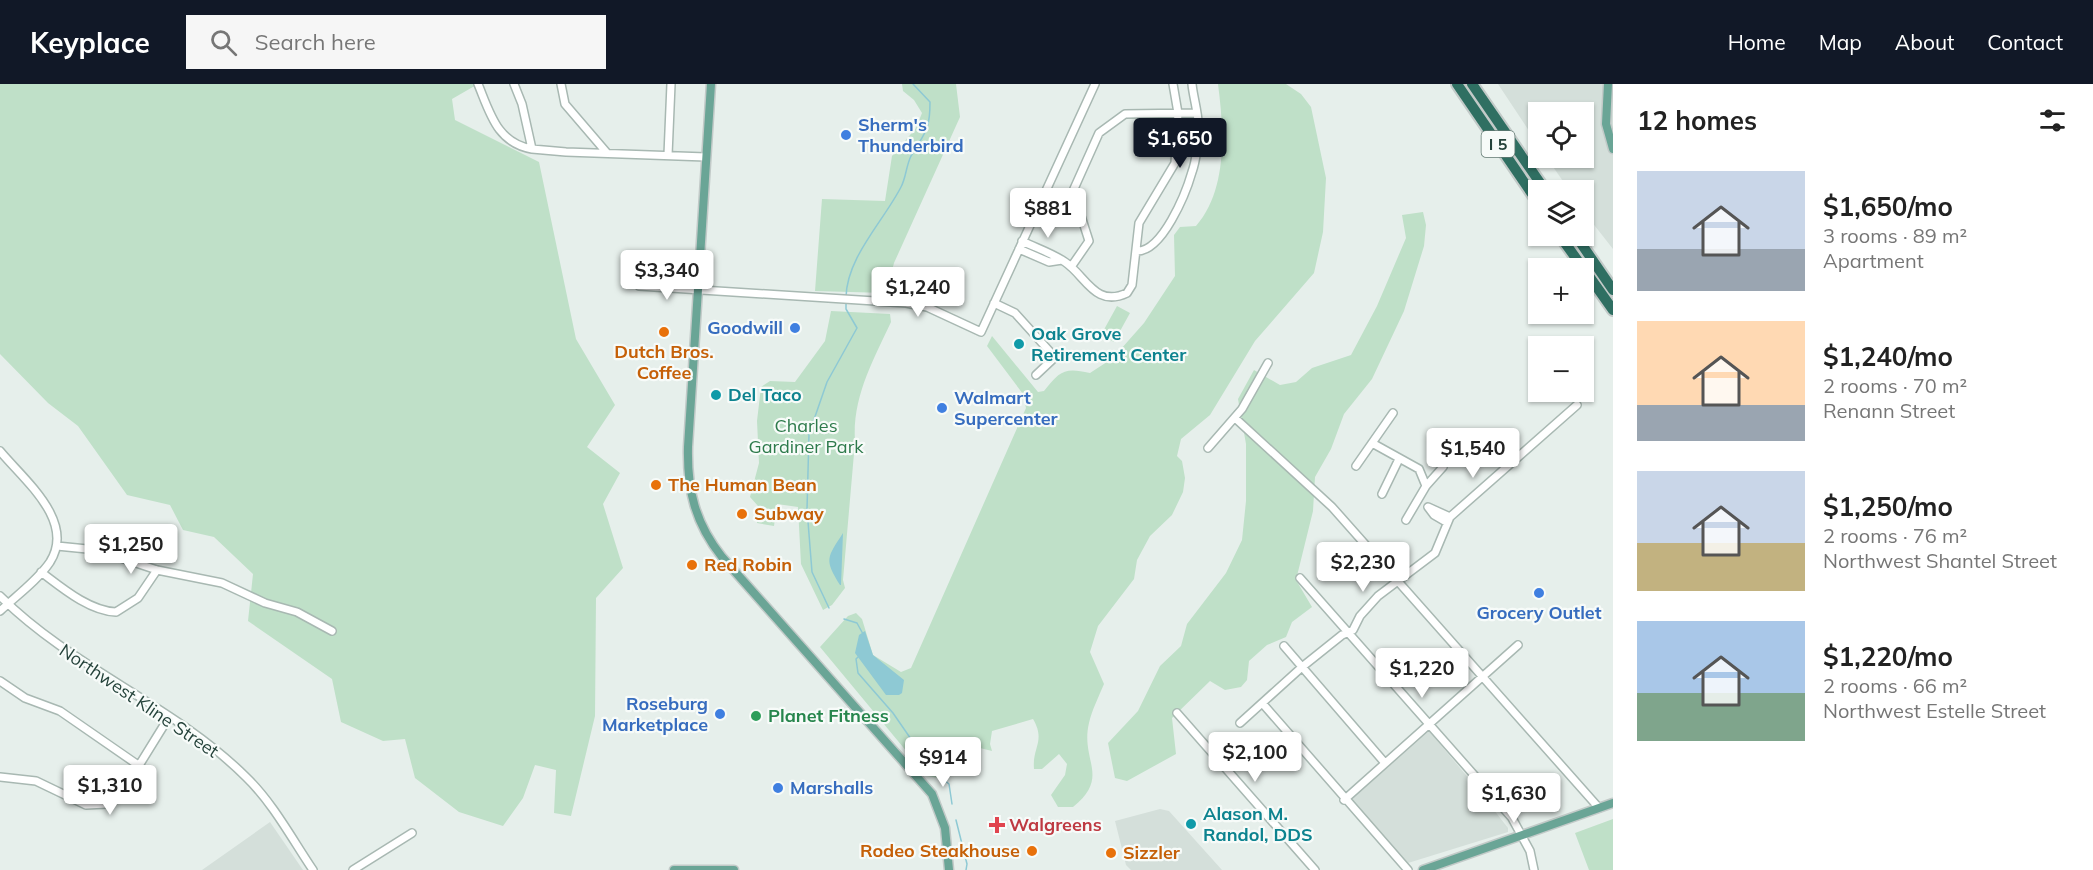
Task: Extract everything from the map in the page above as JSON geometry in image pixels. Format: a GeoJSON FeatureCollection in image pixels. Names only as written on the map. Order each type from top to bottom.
{"type":"FeatureCollection","features":[{"type":"Feature","properties":{"kind":"highway","name":"I 5"},"geometry":{"type":"LineString","coordinates":[[1457,84],[1528,188]]}},
{"type":"Feature","properties":{"kind":"highway","name":"I 5"},"geometry":{"type":"LineString","coordinates":[[1472,84],[1538,180]]}},
{"type":"Feature","properties":{"kind":"highway"},"geometry":{"type":"LineString","coordinates":[[1583,246],[1613,290]]}},
{"type":"Feature","properties":{"kind":"highway"},"geometry":{"type":"LineString","coordinates":[[1594,283],[1613,310]]}},
{"type":"Feature","properties":{"kind":"main road"},"geometry":{"type":"LineString","coordinates":[[711,84],[687,457],[688,488],[695,511],[722,557],[932,795],[945,828],[949,870]]}},
{"type":"Feature","properties":{"kind":"main road"},"geometry":{"type":"LineString","coordinates":[[1608,84],[1606,123],[1613,149]]}},
{"type":"Feature","properties":{"kind":"main road"},"geometry":{"type":"LineString","coordinates":[[1423,870],[1613,803]]}},
{"type":"Feature","properties":{"kind":"main road"},"geometry":{"type":"LineString","coordinates":[[674,870],[734,870]]}},
{"type":"Feature","properties":{"kind":"street"},"geometry":{"type":"LineString","coordinates":[[478,84],[498,129],[515,144],[532,149],[706,157]]}},
{"type":"Feature","properties":{"kind":"street"},"geometry":{"type":"LineString","coordinates":[[514,84],[522,104],[532,149]]}},
{"type":"Feature","properties":{"kind":"street"},"geometry":{"type":"LineString","coordinates":[[561,84],[565,104],[607,153]]}},
{"type":"Feature","properties":{"kind":"street"},"geometry":{"type":"LineString","coordinates":[[668,155],[671,84]]}},
{"type":"Feature","properties":{"kind":"street"},"geometry":{"type":"LineString","coordinates":[[639,286],[831,298],[927,307],[981,332],[1095,84]]}},
{"type":"Feature","properties":{"kind":"street"},"geometry":{"type":"LineString","coordinates":[[1021,245],[1048,262],[1062,260],[1092,291],[1120,296],[1127,294],[1132,285],[1141,219],[1175,163],[1179,113],[1173,84]]}},
{"type":"Feature","properties":{"kind":"street"},"geometry":{"type":"LineString","coordinates":[[1136,251],[1146,251],[1154,245],[1178,208],[1193,169],[1199,122],[1195,114],[1192,84]]}},
{"type":"Feature","properties":{"kind":"street"},"geometry":{"type":"LineString","coordinates":[[1071,267],[1089,241],[1073,191],[1099,133],[1128,113],[1195,114]]}},
{"type":"Feature","properties":{"kind":"street"},"geometry":{"type":"LineString","coordinates":[[994,303],[1015,313],[1052,354],[1053,359],[1036,375]]}},
{"type":"Feature","properties":{"kind":"street"},"geometry":{"type":"LineString","coordinates":[[1208,448],[1235,418],[1269,363]]}},
{"type":"Feature","properties":{"kind":"street"},"geometry":{"type":"LineString","coordinates":[[1240,723],[1302,667],[1353,630],[1372,603],[1435,553],[1448,520],[1577,405]]}},
{"type":"Feature","properties":{"kind":"street"},"geometry":{"type":"LineString","coordinates":[[1356,466],[1393,413]]}},
{"type":"Feature","properties":{"kind":"street"},"geometry":{"type":"LineString","coordinates":[[1235,418],[1332,507],[1599,808]]}},
{"type":"Feature","properties":{"kind":"street"},"geometry":{"type":"LineString","coordinates":[[1372,442],[1419,469],[1426,486]]}},
{"type":"Feature","properties":{"kind":"street"},"geometry":{"type":"LineString","coordinates":[[0,451],[48,508],[56,525],[57,546],[51,561],[0,611]]}},
{"type":"Feature","properties":{"kind":"street"},"geometry":{"type":"LineString","coordinates":[[1382,495],[1399,459]]}},
{"type":"Feature","properties":{"kind":"street"},"geometry":{"type":"LineString","coordinates":[[1406,520],[1426,486],[1443,467]]}},
{"type":"Feature","properties":{"kind":"street"},"geometry":{"type":"LineString","coordinates":[[1419,497],[1428,507],[1448,520]]}},
{"type":"Feature","properties":{"kind":"street"},"geometry":{"type":"LineString","coordinates":[[57,546],[102,552],[157,570],[233,587],[265,603],[286,607],[332,631]]}},
{"type":"Feature","properties":{"kind":"street"},"geometry":{"type":"LineString","coordinates":[[41,572],[76,596],[104,610],[116,612],[138,598],[157,570]]}},
{"type":"Feature","properties":{"kind":"street"},"geometry":{"type":"LineString","coordinates":[[1300,578],[1501,805],[1530,851],[1534,870]]}},
{"type":"Feature","properties":{"kind":"street","name":"Northwest Kline Street"},"geometry":{"type":"LineString","coordinates":[[0,596],[35,629],[68,653],[169,717],[248,778],[313,870]]}},
{"type":"Feature","properties":{"kind":"street"},"geometry":{"type":"LineString","coordinates":[[1344,800],[1518,645]]}},
{"type":"Feature","properties":{"kind":"street"},"geometry":{"type":"LineString","coordinates":[[1284,646],[1385,763]]}},
{"type":"Feature","properties":{"kind":"street"},"geometry":{"type":"LineString","coordinates":[[0,681],[25,698],[60,711],[138,765]]}},
{"type":"Feature","properties":{"kind":"street"},"geometry":{"type":"LineString","coordinates":[[1263,704],[1344,800],[1408,870]]}},
{"type":"Feature","properties":{"kind":"street"},"geometry":{"type":"LineString","coordinates":[[1177,713],[1314,870]]}},
{"type":"Feature","properties":{"kind":"street"},"geometry":{"type":"LineString","coordinates":[[0,777],[36,781],[80,803],[97,806],[107,804],[118,797],[169,717]]}},
{"type":"Feature","properties":{"kind":"street"},"geometry":{"type":"LineString","coordinates":[[353,870],[412,833]]}},
{"type":"Feature","properties":{"kind":"shaded area"},"geometry":{"type":"Polygon","coordinates":[[[1498,84],[1613,84],[1613,249],[1594,225],[1594,180],[1562,180],[1554,168],[1594,168],[1594,102],[1528,102],[1528,129],[1498,84]]]}},
{"type":"Feature","properties":{"kind":"shaded area"},"geometry":{"type":"Polygon","coordinates":[[[1429,731],[1476,787],[1508,828],[1508,832],[1408,863],[1351,800],[1429,731]]]}},
{"type":"Feature","properties":{"kind":"shaded area"},"geometry":{"type":"Polygon","coordinates":[[[1160,809],[1169,811],[1222,870],[1131,870],[1126,865],[1115,821],[1160,809]]]}},
{"type":"Feature","properties":{"kind":"shaded area"},"geometry":{"type":"Polygon","coordinates":[[[270,822],[303,870],[202,870],[270,822]]]}},
{"type":"Feature","properties":{"kind":"green space"},"geometry":{"type":"Polygon","coordinates":[[[0,84],[478,84],[452,99],[455,120],[539,162],[576,339],[615,405],[587,447],[620,473],[603,504],[623,568],[596,598],[595,716],[571,816],[554,813],[556,770],[535,765],[523,798],[503,826],[459,812],[415,778],[405,739],[383,741],[341,722],[332,679],[248,621],[253,574],[214,537],[183,530],[170,505],[127,495],[78,426],[48,403],[0,354],[0,84]]]}},
{"type":"Feature","properties":{"kind":"green space"},"geometry":{"type":"Polygon","coordinates":[[[902,84],[956,84],[960,117],[894,263],[886,293],[815,291],[822,199],[885,201],[892,156],[916,128],[922,113],[914,100],[903,91],[902,84]]]}},
{"type":"Feature","properties":{"kind":"green space"},"geometry":{"type":"Polygon","coordinates":[[[1218,84],[1286,84],[1301,94],[1311,107],[1326,178],[1323,232],[1314,273],[1255,341],[1210,415],[1181,439],[1177,456],[1182,461],[1185,478],[1183,492],[1172,515],[1150,536],[1137,560],[1134,579],[1098,626],[1090,652],[1104,684],[1089,723],[1087,736],[1092,777],[1084,796],[1073,807],[1058,807],[1051,795],[1065,775],[1067,764],[1059,754],[1042,769],[1034,769],[1039,739],[1033,719],[992,731],[990,744],[992,751],[972,746],[938,778],[927,776],[820,647],[848,616],[856,613],[862,619],[873,655],[901,672],[911,668],[1026,408],[1023,394],[987,346],[992,336],[1038,392],[1044,391],[1063,372],[1074,370],[1090,373],[1113,358],[1144,323],[1175,276],[1174,235],[1180,227],[1196,226],[1214,195],[1219,177],[1222,139],[1218,84]]]}},
{"type":"Feature","properties":{"kind":"green space"},"geometry":{"type":"Polygon","coordinates":[[[1423,212],[1426,225],[1424,246],[1404,311],[1372,379],[1344,414],[1331,449],[1315,477],[1313,511],[1296,580],[1312,607],[1292,622],[1286,637],[1267,645],[1249,661],[1247,680],[1241,687],[1225,690],[1210,681],[1172,718],[1176,754],[1127,781],[1115,778],[1108,743],[1138,711],[1160,666],[1181,646],[1187,624],[1226,573],[1242,540],[1246,501],[1246,444],[1238,399],[1254,370],[1280,385],[1296,382],[1312,368],[1351,355],[1377,306],[1406,238],[1402,215],[1423,212]]]}},
{"type":"Feature","properties":{"kind":"green space"},"geometry":{"type":"Polygon","coordinates":[[[1117,306],[1130,313],[1114,342],[1101,335],[1117,306]]]}},
{"type":"Feature","properties":{"kind":"green space","name":"Charles Gardiner Park"},"geometry":{"type":"Polygon","coordinates":[[[831,311],[890,314],[891,322],[865,380],[857,410],[843,580],[845,588],[832,605],[823,610],[801,564],[798,507],[777,504],[774,526],[757,523],[758,506],[750,497],[759,463],[757,421],[761,387],[770,381],[795,382],[825,341],[831,311]]]}},
{"type":"Feature","properties":{"kind":"green space"},"geometry":{"type":"Polygon","coordinates":[[[1613,819],[1613,870],[1589,870],[1575,833],[1613,819]]]}},
{"type":"Feature","properties":{"kind":"water"},"geometry":{"type":"Polygon","coordinates":[[[843,533],[840,585],[831,569],[830,559],[843,533]]]}},
{"type":"Feature","properties":{"kind":"water"},"geometry":{"type":"Polygon","coordinates":[[[865,631],[873,655],[904,680],[902,693],[899,695],[886,695],[855,653],[859,635],[865,631]]]}},
{"type":"Feature","properties":{"kind":"waterway"},"geometry":{"type":"LineString","coordinates":[[846,297],[852,268],[901,187],[911,156],[928,126],[930,102],[913,84]]}},
{"type":"Feature","properties":{"kind":"waterway"},"geometry":{"type":"LineString","coordinates":[[829,608],[812,572],[807,509],[809,434],[827,382],[857,328],[846,309],[846,302]]}},
{"type":"Feature","properties":{"kind":"waterway"},"geometry":{"type":"LineString","coordinates":[[844,619],[857,623],[863,634]]}},
{"type":"Feature","properties":{"kind":"waterway"},"geometry":{"type":"LineString","coordinates":[[858,657],[856,659],[858,673],[893,713],[933,771],[949,784],[952,804]]}},
{"type":"Feature","properties":{"kind":"waterway"},"geometry":{"type":"LineString","coordinates":[[956,820],[967,864],[966,870]]}},
{"type":"Feature","properties":{"kind":"place","name":"Sherm's Thunderbird"},"geometry":{"type":"Point","coordinates":[846,135]}},
{"type":"Feature","properties":{"kind":"place","name":"Goodwill"},"geometry":{"type":"Point","coordinates":[795,328]}},
{"type":"Feature","properties":{"kind":"place","name":"Dutch Bros. Coffee"},"geometry":{"type":"Point","coordinates":[664,332]}},
{"type":"Feature","properties":{"kind":"place","name":"Oak Grove Retirement Center"},"geometry":{"type":"Point","coordinates":[1019,344]}},
{"type":"Feature","properties":{"kind":"place","name":"Del Taco"},"geometry":{"type":"Point","coordinates":[716,395]}},
{"type":"Feature","properties":{"kind":"place","name":"Walmart Supercenter"},"geometry":{"type":"Point","coordinates":[942,408]}},
{"type":"Feature","properties":{"kind":"place","name":"The Human Bean"},"geometry":{"type":"Point","coordinates":[656,485]}},
{"type":"Feature","properties":{"kind":"place","name":"Subway"},"geometry":{"type":"Point","coordinates":[742,514]}},
{"type":"Feature","properties":{"kind":"place","name":"Red Robin"},"geometry":{"type":"Point","coordinates":[692,565]}},
{"type":"Feature","properties":{"kind":"place","name":"Grocery Outlet"},"geometry":{"type":"Point","coordinates":[1539,593]}},
{"type":"Feature","properties":{"kind":"place","name":"Roseburg Marketplace"},"geometry":{"type":"Point","coordinates":[720,714]}},
{"type":"Feature","properties":{"kind":"place","name":"Planet Fitness"},"geometry":{"type":"Point","coordinates":[756,716]}},
{"type":"Feature","properties":{"kind":"place","name":"Marshalls"},"geometry":{"type":"Point","coordinates":[778,788]}},
{"type":"Feature","properties":{"kind":"place","name":"Alason M. Randol, DDS"},"geometry":{"type":"Point","coordinates":[1191,824]}},
{"type":"Feature","properties":{"kind":"place","name":"Walgreens"},"geometry":{"type":"Point","coordinates":[997,825]}},
{"type":"Feature","properties":{"kind":"place","name":"Rodeo Steakhouse"},"geometry":{"type":"Point","coordinates":[1032,851]}},
{"type":"Feature","properties":{"kind":"place","name":"Sizzler"},"geometry":{"type":"Point","coordinates":[1111,853]}}]}
